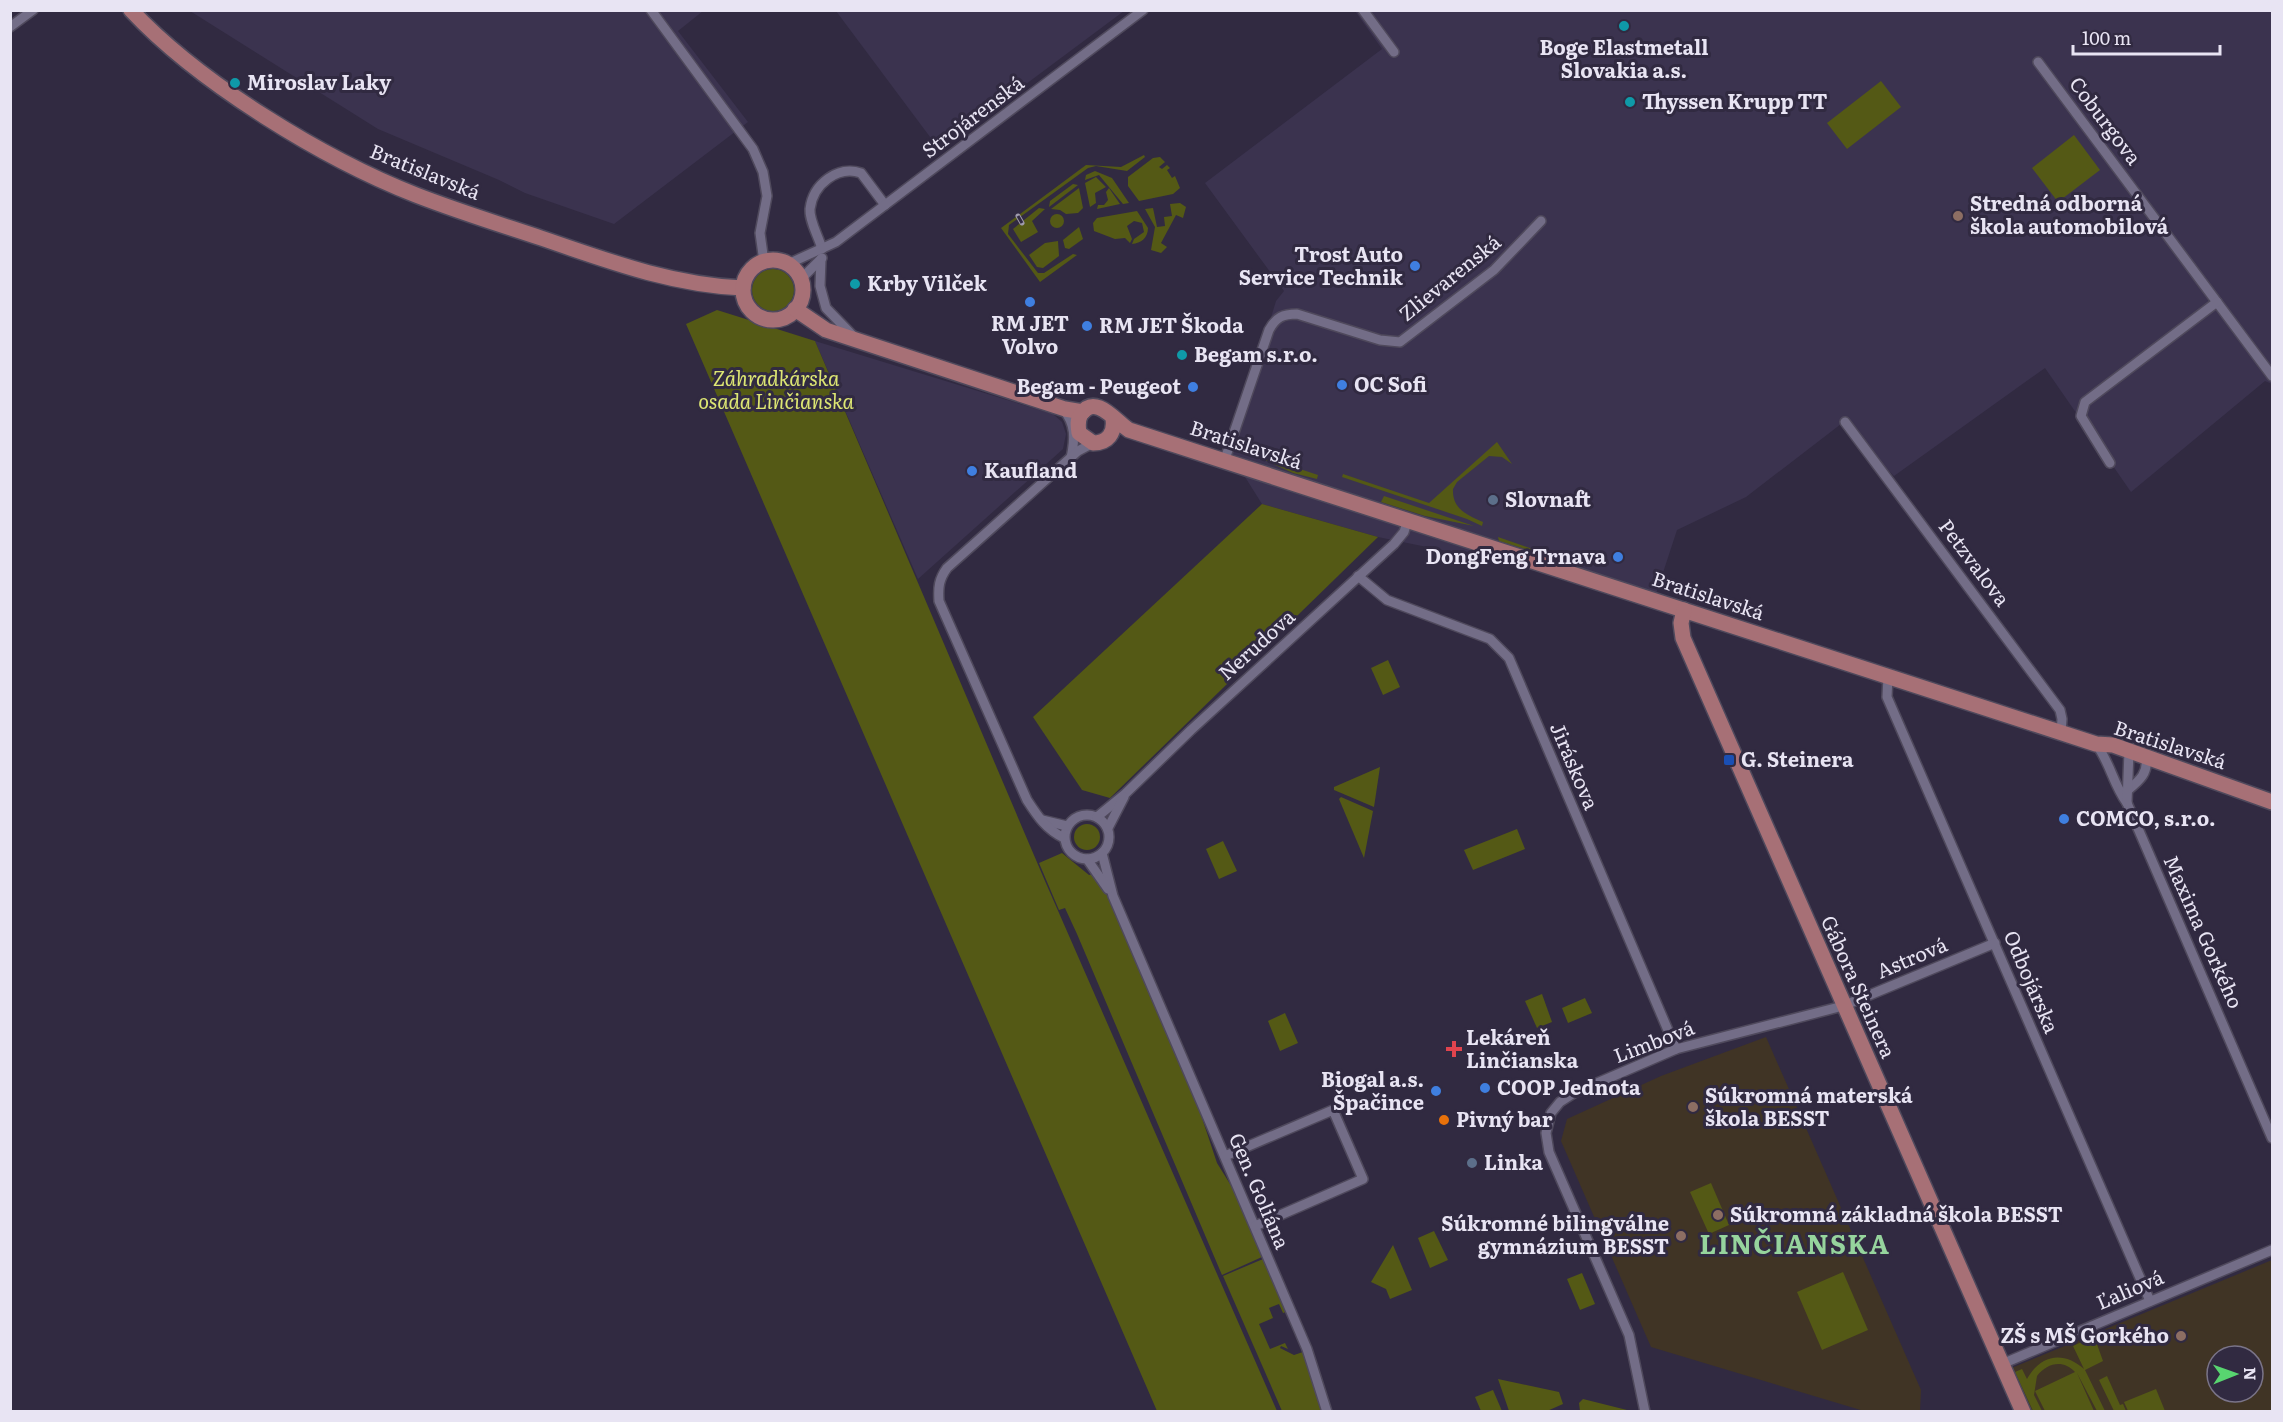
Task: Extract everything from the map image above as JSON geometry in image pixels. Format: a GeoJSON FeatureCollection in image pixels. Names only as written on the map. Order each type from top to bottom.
{"type":"FeatureCollection","features":[{"type":"Feature","properties":{"kind":"main road","name":"Bratislavská"},"geometry":{"type":"LineString","coordinates":[[131,10],[190,62],[244,102],[315,146],[381,180],[416,195],[633,270],[704,286],[743,288]]}},
{"type":"Feature","properties":{"kind":"main road"},"geometry":{"type":"LineString","coordinates":[[776,261],[788,264],[800,279],[802,297],[795,309],[777,320],[763,318],[747,305],[743,288],[749,272],[764,262],[776,261]]}},
{"type":"Feature","properties":{"kind":"main road"},"geometry":{"type":"LineString","coordinates":[[795,309],[826,330],[1064,409],[1081,417]]}},
{"type":"Feature","properties":{"kind":"main road"},"geometry":{"type":"LineString","coordinates":[[1081,417],[1100,408],[1112,426]]}},
{"type":"Feature","properties":{"kind":"main road"},"geometry":{"type":"LineString","coordinates":[[1081,417],[1081,447]]}},
{"type":"Feature","properties":{"kind":"main road","name":"Bratislavská"},"geometry":{"type":"LineString","coordinates":[[1081,447],[1105,441],[1112,426],[1129,430],[1225,459],[2096,744],[2127,750],[2272,802]]}},
{"type":"Feature","properties":{"kind":"main road","name":"Gábora Steinera"},"geometry":{"type":"LineString","coordinates":[[1684,610],[1681,623],[1683,638],[2023,1412]]}},
{"type":"Feature","properties":{"kind":"street"},"geometry":{"type":"LineString","coordinates":[[10,27],[33,10]]}},
{"type":"Feature","properties":{"kind":"street"},"geometry":{"type":"LineString","coordinates":[[651,10],[753,149],[763,172],[767,196],[760,233],[764,262]]}},
{"type":"Feature","properties":{"kind":"street","name":"Strojárenská"},"geometry":{"type":"LineString","coordinates":[[824,253],[1143,10]]}},
{"type":"Feature","properties":{"kind":"street"},"geometry":{"type":"LineString","coordinates":[[1363,10],[1394,52]]}},
{"type":"Feature","properties":{"kind":"street","name":"Coburgova"},"geometry":{"type":"LineString","coordinates":[[2038,62],[2272,376]]}},
{"type":"Feature","properties":{"kind":"street"},"geometry":{"type":"LineString","coordinates":[[855,339],[826,308],[820,286],[824,253],[810,209],[814,196],[827,179],[846,170],[861,173],[885,205]]}},
{"type":"Feature","properties":{"kind":"street","name":"Zlievarenská"},"geometry":{"type":"LineString","coordinates":[[1225,459],[1269,330],[1275,319],[1286,314],[1298,314],[1380,340],[1400,342],[1494,270],[1541,221]]}},
{"type":"Feature","properties":{"kind":"street"},"geometry":{"type":"LineString","coordinates":[[788,264],[824,253]]}},
{"type":"Feature","properties":{"kind":"street"},"geometry":{"type":"LineString","coordinates":[[800,279],[824,253]]}},
{"type":"Feature","properties":{"kind":"street"},"geometry":{"type":"LineString","coordinates":[[2110,463],[2081,416],[2085,402],[2217,302]]}},
{"type":"Feature","properties":{"kind":"street"},"geometry":{"type":"LineString","coordinates":[[1064,409],[1072,423],[1074,438],[1081,447],[947,568],[940,577],[938,589],[939,601],[1027,800],[1039,820],[1050,831],[1064,838]]}},
{"type":"Feature","properties":{"kind":"street","name":"Petzvalova"},"geometry":{"type":"LineString","coordinates":[[1845,422],[2060,710],[2061,732]]}},
{"type":"Feature","properties":{"kind":"street","name":"Nerudova"},"geometry":{"type":"LineString","coordinates":[[1097,817],[1125,794],[1191,730],[1401,537],[1408,519]]}},
{"type":"Feature","properties":{"kind":"street","name":"Jiráskova"},"geometry":{"type":"LineString","coordinates":[[1358,576],[1388,600],[1490,639],[1509,658],[1676,1049]]}},
{"type":"Feature","properties":{"kind":"street","name":"Odbojárska"},"geometry":{"type":"LineString","coordinates":[[1887,676],[1887,697],[2150,1301]]}},
{"type":"Feature","properties":{"kind":"street","name":"Maxima Gorkého"},"geometry":{"type":"LineString","coordinates":[[2096,744],[2127,803],[2272,1137]]}},
{"type":"Feature","properties":{"kind":"street"},"geometry":{"type":"LineString","coordinates":[[2111,771],[2113,758],[2127,750],[2127,803]]}},
{"type":"Feature","properties":{"kind":"street"},"geometry":{"type":"LineString","coordinates":[[2128,790],[2144,774],[2147,767],[2145,756]]}},
{"type":"Feature","properties":{"kind":"street","name":"Nerudova"},"geometry":{"type":"LineString","coordinates":[[1108,828],[1125,794]]}},
{"type":"Feature","properties":{"kind":"street"},"geometry":{"type":"LineString","coordinates":[[1039,820],[1067,825],[1084,814],[1097,817],[1108,828],[1109,842],[1102,853],[1087,859],[1080,858],[1069,850],[1064,838],[1067,825]]}},
{"type":"Feature","properties":{"kind":"street"},"geometry":{"type":"LineString","coordinates":[[1102,853],[1113,896]]}},
{"type":"Feature","properties":{"kind":"street"},"geometry":{"type":"LineString","coordinates":[[1087,859],[1113,896]]}},
{"type":"Feature","properties":{"kind":"street","name":"Gen. Goliána"},"geometry":{"type":"LineString","coordinates":[[1113,896],[1310,1357],[1327,1412]]}},
{"type":"Feature","properties":{"kind":"street","name":"Astrová"},"geometry":{"type":"LineString","coordinates":[[1843,1006],[1995,943]]}},
{"type":"Feature","properties":{"kind":"street","name":"Limbová"},"geometry":{"type":"LineString","coordinates":[[1645,1412],[1629,1335],[1549,1152],[1546,1132],[1553,1109],[1564,1099],[1676,1049],[1843,1006]]}},
{"type":"Feature","properties":{"kind":"street"},"geometry":{"type":"LineString","coordinates":[[1225,1156],[1334,1110],[1364,1179],[1255,1226]]}},
{"type":"Feature","properties":{"kind":"street","name":"Ľaliová"},"geometry":{"type":"LineString","coordinates":[[2002,1364],[2272,1250]]}},
{"type":"Feature","properties":{"kind":"shaded area"},"geometry":{"type":"Polygon","coordinates":[[[190,11],[703,11],[678,31],[748,122],[614,224],[525,193],[378,129],[190,11]]]}},
{"type":"Feature","properties":{"kind":"shaded area"},"geometry":{"type":"Polygon","coordinates":[[[836,11],[1124,11],[939,149],[836,11]]]}},
{"type":"Feature","properties":{"kind":"shaded area"},"geometry":{"type":"Polygon","coordinates":[[[1355,11],[2272,11],[2272,384],[2265,381],[2131,492],[2045,368],[1894,476],[1841,424],[1746,497],[1677,530],[1656,594],[1378,537],[1262,504],[1230,453],[1276,301],[1284,291],[1205,183],[1382,49],[1355,11]]]}},
{"type":"Feature","properties":{"kind":"shaded area"},"geometry":{"type":"Polygon","coordinates":[[[815,341],[1053,414],[1062,422],[1066,434],[1063,449],[918,579],[815,341]]]}},
{"type":"Feature","properties":{"kind":"shaded area","name":"Súkromná základná škola BESST"},"geometry":{"type":"Polygon","coordinates":[[[1766,1037],[1921,1390],[1920,1411],[1864,1411],[1651,1347],[1561,1141],[1567,1119],[1661,1076],[1766,1037]]]}},
{"type":"Feature","properties":{"kind":"shaded area","name":"ZŠ s MŠ Gorkého"},"geometry":{"type":"Polygon","coordinates":[[[2272,1260],[2272,1411],[2028,1411],[2009,1369],[2272,1260]]]}},
{"type":"Feature","properties":{"kind":"green space"},"geometry":{"type":"Polygon","coordinates":[[[1881,81],[1901,107],[1847,149],[1827,123],[1881,81]]]}},
{"type":"Feature","properties":{"kind":"green space"},"geometry":{"type":"Polygon","coordinates":[[[2074,135],[2100,170],[2058,202],[2032,168],[2074,135]]]}},
{"type":"Feature","properties":{"kind":"green space"},"geometry":{"type":"Polygon","coordinates":[[[1144,155],[1145,157],[1127,171],[1096,166],[1088,168],[1009,225],[1008,234],[1038,273],[1044,273],[1073,254],[1077,255],[1040,282],[1001,228],[1086,165],[1121,167],[1144,155]]]}},
{"type":"Feature","properties":{"kind":"green space"},"geometry":{"type":"Polygon","coordinates":[[[1160,157],[1165,162],[1159,167],[1162,169],[1167,165],[1170,168],[1167,170],[1172,178],[1175,176],[1180,188],[1173,194],[1139,201],[1128,186],[1128,177],[1153,158],[1160,157]]]}},
{"type":"Feature","properties":{"kind":"green space"},"geometry":{"type":"Polygon","coordinates":[[[1095,171],[1112,178],[1129,203],[1123,204],[1099,175],[1085,180],[1086,175],[1095,171]]]}},
{"type":"Feature","properties":{"kind":"green space"},"geometry":{"type":"Polygon","coordinates":[[[1096,177],[1106,187],[1095,193],[1096,203],[1090,207],[1085,183],[1096,177]]]}},
{"type":"Feature","properties":{"kind":"green space"},"geometry":{"type":"Polygon","coordinates":[[[1073,184],[1078,185],[1049,207],[1050,201],[1073,184]]]}},
{"type":"Feature","properties":{"kind":"green space"},"geometry":{"type":"Polygon","coordinates":[[[1079,188],[1083,208],[1078,213],[1066,214],[1060,210],[1051,209],[1079,188]]]}},
{"type":"Feature","properties":{"kind":"green space"},"geometry":{"type":"Polygon","coordinates":[[[1109,188],[1120,204],[1097,209],[1098,205],[1104,205],[1108,200],[1106,192],[1109,188]]]}},
{"type":"Feature","properties":{"kind":"green space"},"geometry":{"type":"Polygon","coordinates":[[[1180,203],[1186,207],[1183,218],[1176,215],[1161,243],[1167,247],[1161,253],[1151,250],[1155,227],[1145,209],[1153,208],[1157,227],[1165,226],[1164,217],[1172,216],[1170,204],[1180,203]]]}},
{"type":"Feature","properties":{"kind":"green space"},"geometry":{"type":"Polygon","coordinates":[[[1039,208],[1045,209],[1032,221],[1038,232],[1021,242],[1013,229],[1039,208]]]}},
{"type":"Feature","properties":{"kind":"green space"},"geometry":{"type":"Polygon","coordinates":[[[1137,211],[1148,228],[1145,237],[1138,242],[1132,244],[1134,239],[1144,232],[1142,223],[1134,221],[1127,226],[1132,239],[1130,243],[1125,238],[1115,239],[1094,231],[1093,223],[1097,218],[1137,211]]]}},
{"type":"Feature","properties":{"kind":"green space"},"geometry":{"type":"Polygon","coordinates":[[[1054,214],[1060,214],[1064,221],[1060,228],[1054,228],[1050,224],[1050,218],[1054,214]]]}},
{"type":"Feature","properties":{"kind":"green space"},"geometry":{"type":"Polygon","coordinates":[[[1079,227],[1083,239],[1069,249],[1065,248],[1063,240],[1079,227]]]}},
{"type":"Feature","properties":{"kind":"green space"},"geometry":{"type":"Polygon","coordinates":[[[1058,241],[1059,256],[1043,268],[1037,267],[1029,255],[1045,243],[1058,241]]]}},
{"type":"Feature","properties":{"kind":"green space"},"geometry":{"type":"Polygon","coordinates":[[[773,269],[788,275],[794,290],[788,305],[773,311],[758,305],[752,290],[758,275],[773,269]]]}},
{"type":"Feature","properties":{"kind":"green space","name":"Záhradkárska osada Linčianska"},"geometry":{"type":"Polygon","coordinates":[[[717,310],[815,341],[1045,881],[1277,1411],[1157,1411],[686,324],[717,310]]]}},
{"type":"Feature","properties":{"kind":"green space"},"geometry":{"type":"Polygon","coordinates":[[[1497,442],[1512,464],[1502,457],[1489,456],[1457,482],[1453,489],[1453,496],[1458,506],[1466,514],[1483,522],[1482,526],[1342,477],[1343,474],[1429,503],[1497,442]]]}},
{"type":"Feature","properties":{"kind":"green space"},"geometry":{"type":"Polygon","coordinates":[[[1243,450],[1318,475],[1317,479],[1293,473],[1243,450]]]}},
{"type":"Feature","properties":{"kind":"green space"},"geometry":{"type":"Polygon","coordinates":[[[1384,496],[1474,526],[1425,516],[1381,502],[1384,496]]]}},
{"type":"Feature","properties":{"kind":"green space"},"geometry":{"type":"Polygon","coordinates":[[[1262,504],[1378,537],[1110,798],[1082,790],[1033,717],[1262,504]]]}},
{"type":"Feature","properties":{"kind":"green space"},"geometry":{"type":"Polygon","coordinates":[[[1498,537],[1541,552],[1499,541],[1498,537]]]}},
{"type":"Feature","properties":{"kind":"green space"},"geometry":{"type":"Polygon","coordinates":[[[1388,660],[1400,687],[1383,695],[1371,668],[1388,660]]]}},
{"type":"Feature","properties":{"kind":"green space"},"geometry":{"type":"Polygon","coordinates":[[[1380,767],[1374,807],[1334,790],[1334,787],[1380,767]]]}},
{"type":"Feature","properties":{"kind":"green space"},"geometry":{"type":"Polygon","coordinates":[[[1341,797],[1373,811],[1364,858],[1339,799],[1341,797]]]}},
{"type":"Feature","properties":{"kind":"green space"},"geometry":{"type":"Polygon","coordinates":[[[1087,824],[1096,828],[1100,837],[1096,846],[1087,850],[1078,846],[1074,837],[1078,828],[1087,824]]]}},
{"type":"Feature","properties":{"kind":"green space"},"geometry":{"type":"Polygon","coordinates":[[[1517,829],[1525,849],[1473,870],[1464,850],[1517,829]]]}},
{"type":"Feature","properties":{"kind":"green space"},"geometry":{"type":"Polygon","coordinates":[[[1223,841],[1237,871],[1219,879],[1206,849],[1223,841]]]}},
{"type":"Feature","properties":{"kind":"green space"},"geometry":{"type":"Polygon","coordinates":[[[1062,853],[1089,875],[1094,874],[1107,895],[1200,1112],[1217,1163],[1235,1192],[1262,1257],[1222,1275],[1077,934],[1065,908],[1059,910],[1039,863],[1062,853]]]}},
{"type":"Feature","properties":{"kind":"green space"},"geometry":{"type":"Polygon","coordinates":[[[1542,994],[1552,1022],[1537,1028],[1525,1001],[1542,994]]]}},
{"type":"Feature","properties":{"kind":"green space"},"geometry":{"type":"Polygon","coordinates":[[[1585,998],[1592,1013],[1568,1023],[1562,1008],[1585,998]]]}},
{"type":"Feature","properties":{"kind":"green space"},"geometry":{"type":"Polygon","coordinates":[[[1285,1013],[1298,1043],[1280,1051],[1268,1021],[1285,1013]]]}},
{"type":"Feature","properties":{"kind":"green space"},"geometry":{"type":"Polygon","coordinates":[[[1711,1183],[1729,1225],[1709,1234],[1690,1192],[1711,1183]]]}},
{"type":"Feature","properties":{"kind":"green space"},"geometry":{"type":"Polygon","coordinates":[[[1434,1231],[1448,1260],[1430,1268],[1418,1238],[1434,1231]]]}},
{"type":"Feature","properties":{"kind":"green space"},"geometry":{"type":"Polygon","coordinates":[[[1393,1245],[1412,1290],[1390,1299],[1386,1289],[1371,1282],[1393,1245]]]}},
{"type":"Feature","properties":{"kind":"green space"},"geometry":{"type":"Polygon","coordinates":[[[1263,1259],[1286,1312],[1283,1313],[1279,1304],[1269,1308],[1273,1318],[1259,1324],[1270,1349],[1285,1343],[1288,1349],[1281,1346],[1280,1348],[1294,1355],[1303,1352],[1321,1411],[1282,1411],[1223,1276],[1263,1259]]]}},
{"type":"Feature","properties":{"kind":"green space"},"geometry":{"type":"Polygon","coordinates":[[[1843,1272],[1868,1330],[1822,1350],[1797,1292],[1843,1272]]]}},
{"type":"Feature","properties":{"kind":"green space"},"geometry":{"type":"Polygon","coordinates":[[[1582,1273],[1595,1304],[1580,1310],[1567,1279],[1582,1273]]]}},
{"type":"Feature","properties":{"kind":"green space"},"geometry":{"type":"Polygon","coordinates":[[[2094,1336],[2103,1361],[2085,1370],[2105,1411],[2097,1411],[2077,1373],[2094,1411],[2045,1411],[2035,1391],[2075,1372],[2065,1365],[2055,1364],[2045,1368],[2037,1376],[2034,1395],[2042,1411],[2033,1411],[2015,1372],[2022,1369],[2027,1379],[2032,1371],[2045,1360],[2060,1357],[2084,1369],[2073,1346],[2094,1336]]]}},
{"type":"Feature","properties":{"kind":"green space"},"geometry":{"type":"Polygon","coordinates":[[[2107,1376],[2120,1405],[2123,1404],[2126,1411],[2114,1411],[2099,1380],[2107,1376]]]}},
{"type":"Feature","properties":{"kind":"green space"},"geometry":{"type":"Polygon","coordinates":[[[1498,1379],[1559,1392],[1563,1404],[1547,1411],[1509,1411],[1498,1379]]]}},
{"type":"Feature","properties":{"kind":"green space"},"geometry":{"type":"Polygon","coordinates":[[[2156,1389],[2165,1411],[2128,1411],[2124,1402],[2156,1389]]]}},
{"type":"Feature","properties":{"kind":"green space"},"geometry":{"type":"Polygon","coordinates":[[[1493,1390],[1502,1411],[1481,1411],[1475,1397],[1493,1390]]]}},
{"type":"Feature","properties":{"kind":"green space"},"geometry":{"type":"Polygon","coordinates":[[[1583,1399],[1631,1411],[1580,1411],[1579,1403],[1583,1399]]]}},
{"type":"Feature","properties":{"kind":"railway"},"geometry":{"type":"LineString","coordinates":[[1018,216],[1022,223]]}},
{"type":"Feature","properties":{"kind":"place","name":"Boge Elastmetall Slovakia a.s."},"geometry":{"type":"Point","coordinates":[1624,26]}},
{"type":"Feature","properties":{"kind":"place","name":"Miroslav Laky"},"geometry":{"type":"Point","coordinates":[235,83]}},
{"type":"Feature","properties":{"kind":"place","name":"Thyssen Krupp TT"},"geometry":{"type":"Point","coordinates":[1630,102]}},
{"type":"Feature","properties":{"kind":"place","name":"Stredná odborná škola automobilová"},"geometry":{"type":"Point","coordinates":[1958,216]}},
{"type":"Feature","properties":{"kind":"place","name":"Trost Auto Service Technik"},"geometry":{"type":"Point","coordinates":[1415,266]}},
{"type":"Feature","properties":{"kind":"place","name":"Krby Vilček"},"geometry":{"type":"Point","coordinates":[855,284]}},
{"type":"Feature","properties":{"kind":"place","name":"RM JET Volvo"},"geometry":{"type":"Point","coordinates":[1030,302]}},
{"type":"Feature","properties":{"kind":"place","name":"RM JET Škoda"},"geometry":{"type":"Point","coordinates":[1087,326]}},
{"type":"Feature","properties":{"kind":"place","name":"Begam s.r.o."},"geometry":{"type":"Point","coordinates":[1182,355]}},
{"type":"Feature","properties":{"kind":"place","name":"OC Sofi"},"geometry":{"type":"Point","coordinates":[1342,385]}},
{"type":"Feature","properties":{"kind":"place","name":"Begam - Peugeot"},"geometry":{"type":"Point","coordinates":[1193,387]}},
{"type":"Feature","properties":{"kind":"place","name":"Kaufland"},"geometry":{"type":"Point","coordinates":[972,471]}},
{"type":"Feature","properties":{"kind":"place","name":"Slovnaft"},"geometry":{"type":"Point","coordinates":[1493,500]}},
{"type":"Feature","properties":{"kind":"place","name":"DongFeng Trnava"},"geometry":{"type":"Point","coordinates":[1618,557]}},
{"type":"Feature","properties":{"kind":"place","name":"G. Steinera"},"geometry":{"type":"Point","coordinates":[1729,760]}},
{"type":"Feature","properties":{"kind":"place","name":"COMCO, s.r.o."},"geometry":{"type":"Point","coordinates":[2064,819]}},
{"type":"Feature","properties":{"kind":"place","name":"Lekáreň Linčianska"},"geometry":{"type":"Point","coordinates":[1454,1049]}},
{"type":"Feature","properties":{"kind":"place","name":"COOP Jednota"},"geometry":{"type":"Point","coordinates":[1485,1088]}},
{"type":"Feature","properties":{"kind":"place","name":"Biogal a.s. Špačince"},"geometry":{"type":"Point","coordinates":[1436,1091]}},
{"type":"Feature","properties":{"kind":"place","name":"Súkromná materská škola BESST"},"geometry":{"type":"Point","coordinates":[1693,1107]}},
{"type":"Feature","properties":{"kind":"place","name":"Pivný bar"},"geometry":{"type":"Point","coordinates":[1444,1120]}},
{"type":"Feature","properties":{"kind":"place","name":"Linka"},"geometry":{"type":"Point","coordinates":[1472,1163]}},
{"type":"Feature","properties":{"kind":"place","name":"Súkromná základná škola BESST"},"geometry":{"type":"Point","coordinates":[1718,1215]}},
{"type":"Feature","properties":{"kind":"place","name":"Súkromné bilingválne gymnázium BESST"},"geometry":{"type":"Point","coordinates":[1681,1236]}},
{"type":"Feature","properties":{"kind":"place","name":"ZŠ s MŠ Gorkého"},"geometry":{"type":"Point","coordinates":[2181,1336]}},
{"type":"Feature","properties":{"kind":"district","name":"LINČIANSKA"},"geometry":{"type":"Point","coordinates":[1795,1245]}}]}
